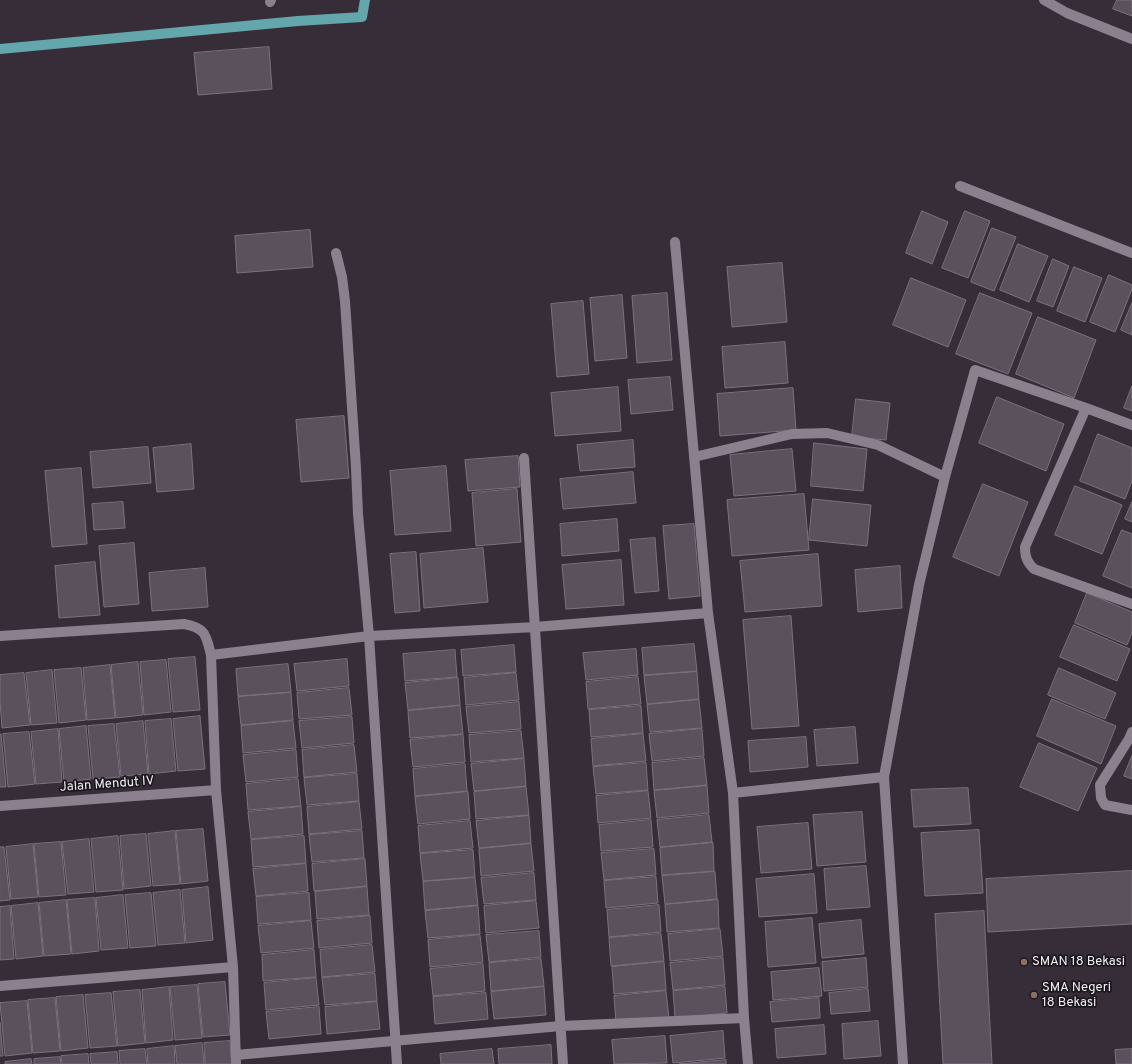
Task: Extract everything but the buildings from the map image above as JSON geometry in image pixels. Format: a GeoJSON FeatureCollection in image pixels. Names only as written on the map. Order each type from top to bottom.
{"type":"FeatureCollection","features":[{"type":"Feature","properties":{"kind":"street"},"geometry":{"type":"LineString","coordinates":[[1044,0],[1067,13],[1132,39]]}},
{"type":"Feature","properties":{"kind":"street"},"geometry":{"type":"LineString","coordinates":[[960,186],[1132,253]]}},
{"type":"Feature","properties":{"kind":"street"},"geometry":{"type":"LineString","coordinates":[[675,242],[708,613],[732,793],[744,1018],[748,1064]]}},
{"type":"Feature","properties":{"kind":"street"},"geometry":{"type":"LineString","coordinates":[[336,254],[342,276],[345,302],[358,514],[369,636],[397,1064]]}},
{"type":"Feature","properties":{"kind":"street"},"geometry":{"type":"LineString","coordinates":[[903,1064],[884,778],[919,584],[945,477],[975,370],[1132,425]]}},
{"type":"Feature","properties":{"kind":"street"},"geometry":{"type":"LineString","coordinates":[[1086,408],[1026,547],[1025,556],[1028,564],[1034,569],[1132,604]]}},
{"type":"Feature","properties":{"kind":"street"},"geometry":{"type":"LineString","coordinates":[[694,457],[792,434],[827,433],[878,444],[945,477]]}},
{"type":"Feature","properties":{"kind":"street"},"geometry":{"type":"LineString","coordinates":[[524,458],[563,1064]]}},
{"type":"Feature","properties":{"kind":"street"},"geometry":{"type":"LineString","coordinates":[[211,655],[369,636],[535,627],[708,613]]}},
{"type":"Feature","properties":{"kind":"street"},"geometry":{"type":"LineString","coordinates":[[0,636],[184,624],[196,626],[206,635],[211,655],[216,790],[233,967],[236,1060],[395,1042],[561,1026],[744,1018]]}},
{"type":"Feature","properties":{"kind":"street"},"geometry":{"type":"LineString","coordinates":[[1132,732],[1100,785],[1101,798],[1105,805],[1132,810]]}},
{"type":"Feature","properties":{"kind":"street"},"geometry":{"type":"LineString","coordinates":[[732,793],[884,778]]}},
{"type":"Feature","properties":{"kind":"street","name":"Jalan Mendut IV"},"geometry":{"type":"LineString","coordinates":[[0,806],[216,790]]}},
{"type":"Feature","properties":{"kind":"street"},"geometry":{"type":"LineString","coordinates":[[0,986],[233,967]]}},
{"type":"Feature","properties":{"kind":"waterway"},"geometry":{"type":"LineString","coordinates":[[0,49],[298,21],[362,17],[365,0]]}},
{"type":"Feature","properties":{"kind":"place","name":"SMAN 18 Bekasi"},"geometry":{"type":"Point","coordinates":[1024,962]}},
{"type":"Feature","properties":{"kind":"place","name":"SMA Negeri 18 Bekasi"},"geometry":{"type":"Point","coordinates":[1034,995]}}]}
